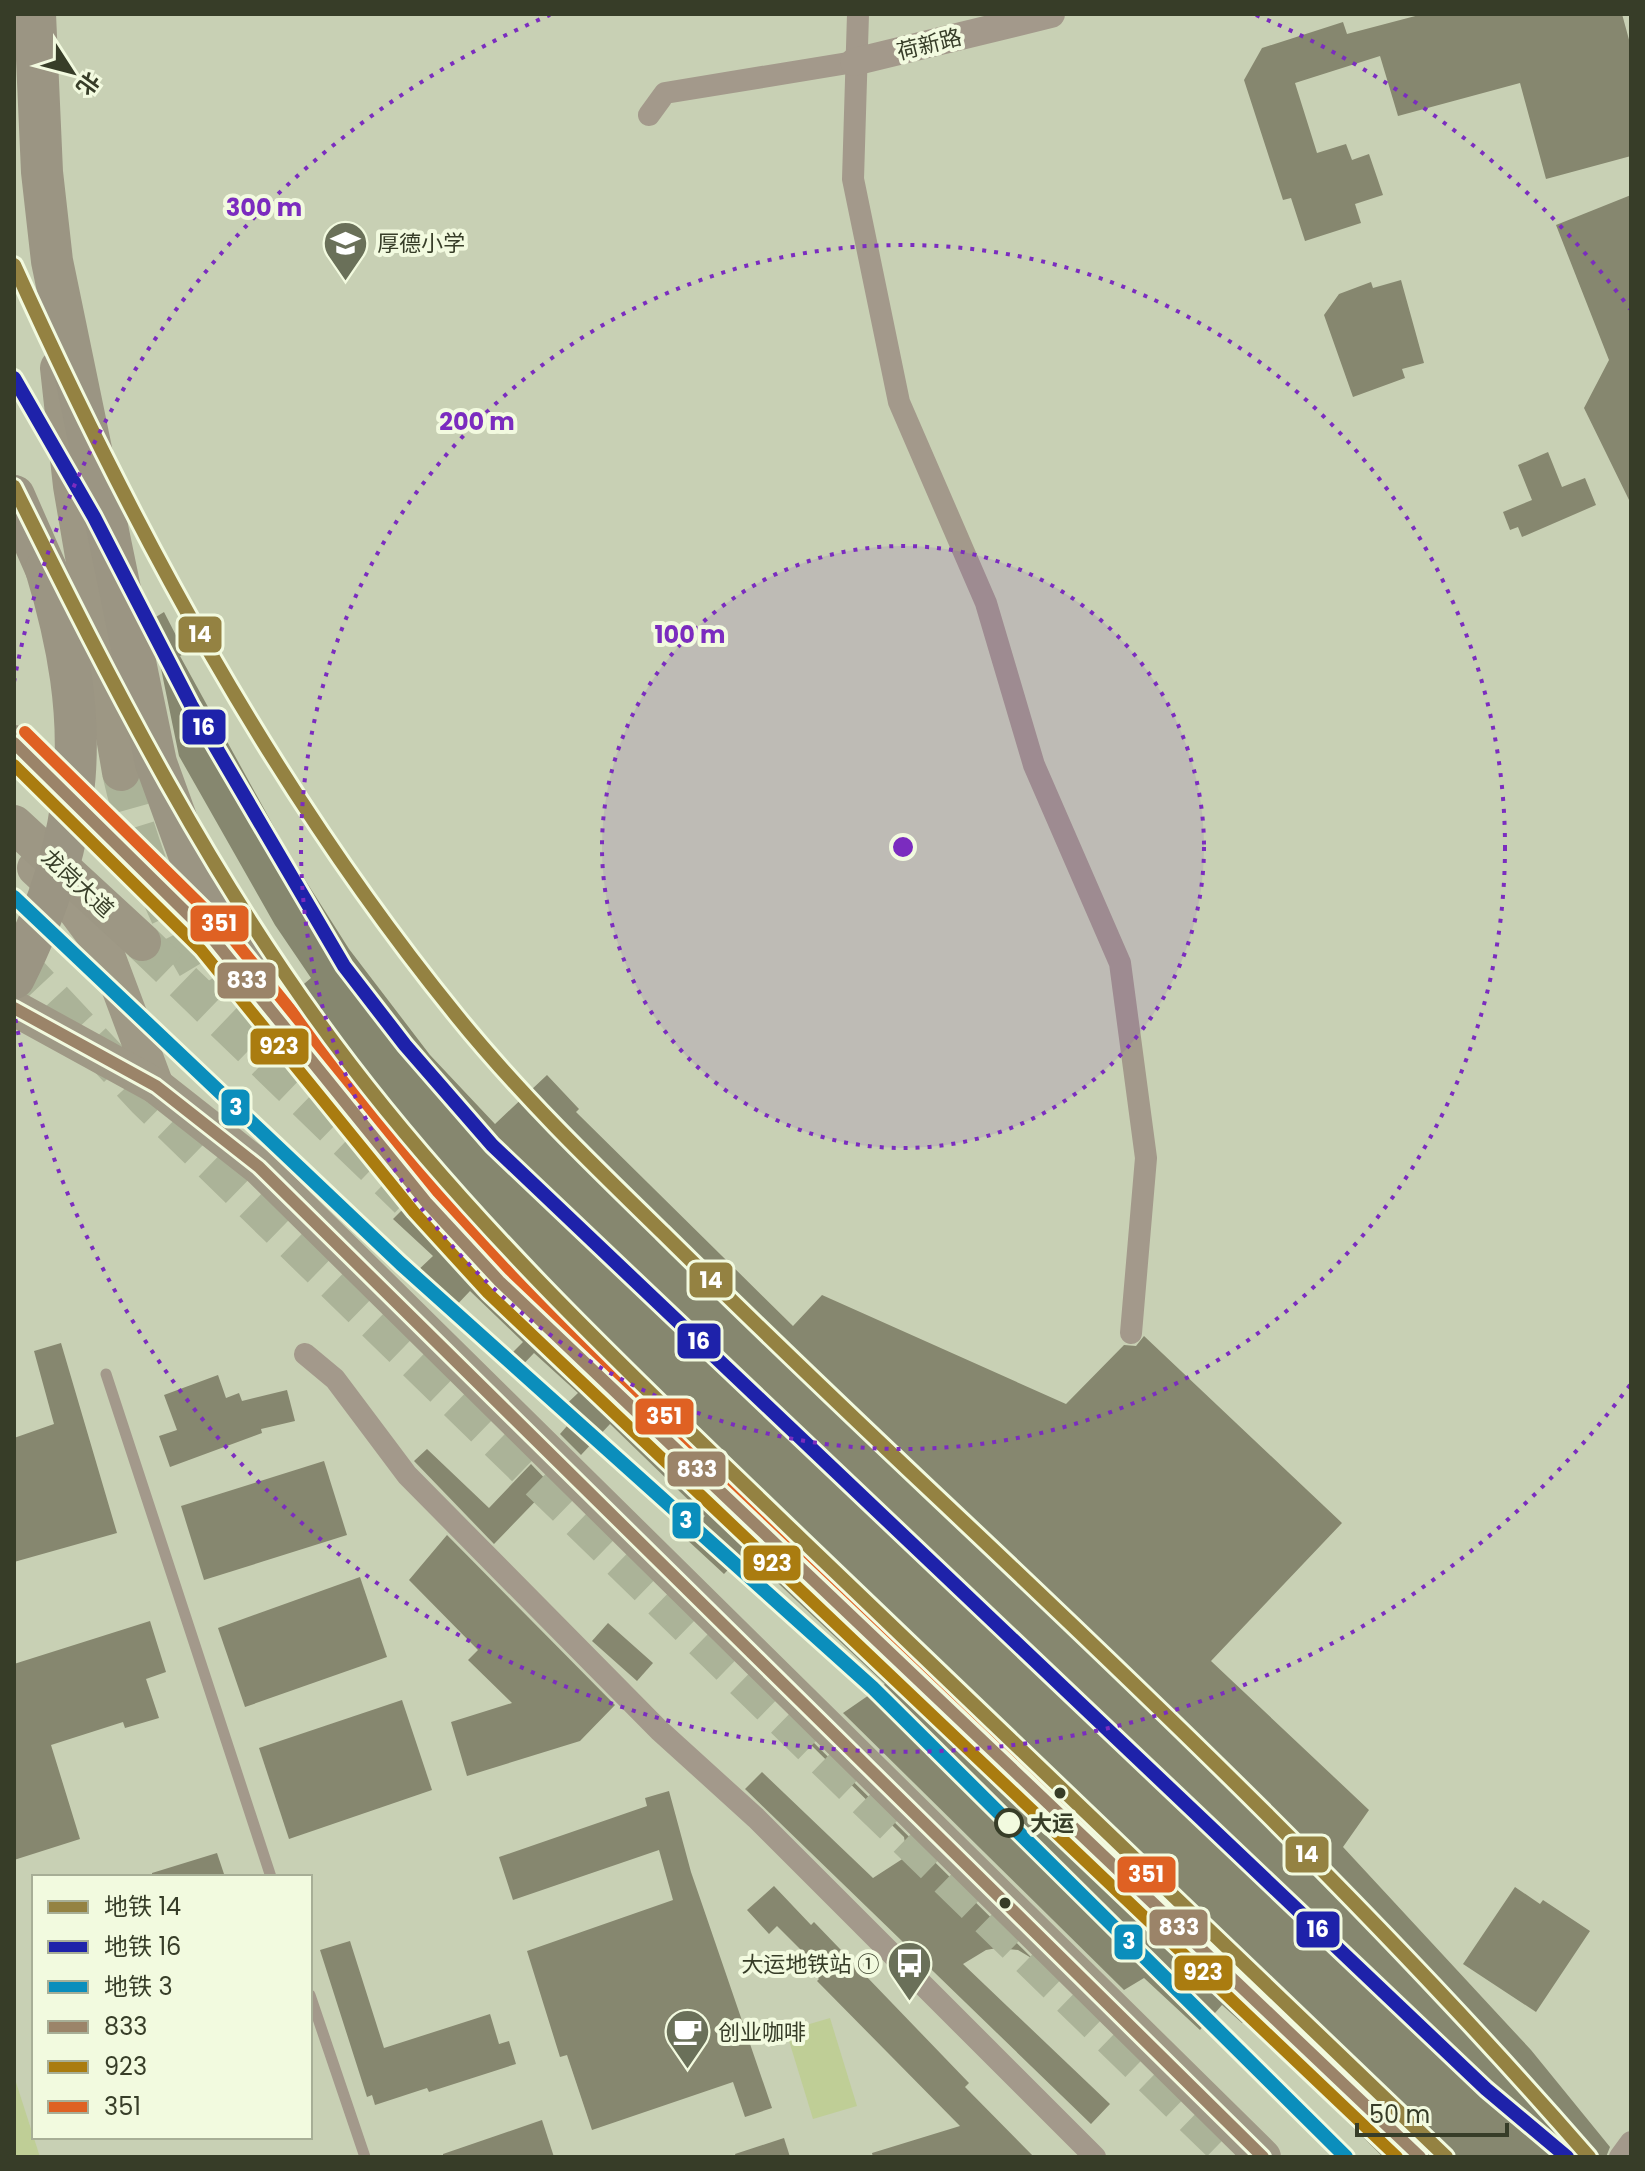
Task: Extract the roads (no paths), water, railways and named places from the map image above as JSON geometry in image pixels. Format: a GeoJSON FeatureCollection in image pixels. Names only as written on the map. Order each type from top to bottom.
{"type":"FeatureCollection","features":[{"type":"Feature","properties":{"kind":"highway"},"geometry":{"type":"LineString","coordinates":[[35,14],[42,172],[72,486],[121,772]]}},
{"type":"Feature","properties":{"kind":"highway"},"geometry":{"type":"LineString","coordinates":[[52,261],[156,763],[190,857],[231,938],[274,1011]]}},
{"type":"Feature","properties":{"kind":"highway"},"geometry":{"type":"LineString","coordinates":[[14,496],[46,569],[64,629],[78,732],[67,841],[53,890],[14,978]]}},
{"type":"Feature","properties":{"kind":"highway","name":"龙岗大道"},"geometry":{"type":"LineString","coordinates":[[14,824],[142,942]]}},
{"type":"Feature","properties":{"kind":"main road"},"geometry":{"type":"LineString","coordinates":[[14,743],[153,875],[274,1011],[426,1202],[499,1281],[1420,2157]]}},
{"type":"Feature","properties":{"kind":"main road"},"geometry":{"type":"LineString","coordinates":[[14,848],[64,895],[105,950],[156,1086]]}},
{"type":"Feature","properties":{"kind":"main road"},"geometry":{"type":"LineString","coordinates":[[14,1008],[156,1086],[259,1167],[1263,2157]]}},
{"type":"Feature","properties":{"kind":"street"},"geometry":{"type":"LineString","coordinates":[[858,14],[854,62],[853,179],[899,402],[986,603],[1034,765],[1120,963],[1146,1158],[1131,1333]]}},
{"type":"Feature","properties":{"kind":"street","name":"荷新路"},"geometry":{"type":"LineString","coordinates":[[854,62],[1051,14]]}},
{"type":"Feature","properties":{"kind":"street"},"geometry":{"type":"LineString","coordinates":[[649,115],[665,93],[854,62]]}},
{"type":"Feature","properties":{"kind":"street"},"geometry":{"type":"LineString","coordinates":[[305,1354],[335,1379],[372,1433],[429,1497],[659,1730],[756,1818],[1095,2157]]}},
{"type":"Feature","properties":{"kind":"street"},"geometry":{"type":"LineString","coordinates":[[1620,2157],[1631,2142]]}},
{"type":"Feature","properties":{"kind":"lane"},"geometry":{"type":"LineString","coordinates":[[106,1374],[270,1875]]}},
{"type":"Feature","properties":{"kind":"lane"},"geometry":{"type":"LineString","coordinates":[[312,2001],[365,2157]]}},
{"type":"Feature","properties":{"kind":"tunnel"},"geometry":{"type":"LineString","coordinates":[[121,772],[156,886],[182,940],[212,991]]}},
{"type":"Feature","properties":{"kind":"tunnel"},"geometry":{"type":"LineString","coordinates":[[142,942],[408,1199]]}},
{"type":"Feature","properties":{"kind":"tunnel"},"geometry":{"type":"LineString","coordinates":[[14,958],[145,1098],[1235,2157]]}},
{"type":"Feature","properties":{"kind":"metro line","name":"14"},"geometry":{"type":"LineString","coordinates":[[14,265],[158,559],[267,748],[389,928],[480,1044],[608,1180],[1269,1816],[1432,1984],[1589,2157]]}},
{"type":"Feature","properties":{"kind":"metro line","name":"16"},"geometry":{"type":"LineString","coordinates":[[14,378],[94,517],[191,705],[344,966],[405,1045],[492,1145],[1486,2089],[1567,2157]]}},
{"type":"Feature","properties":{"kind":"metro line","name":"14"},"geometry":{"type":"LineString","coordinates":[[14,487],[128,710],[210,856],[301,997],[401,1128],[510,1251],[625,1368],[1446,2157]]}},
{"type":"Feature","properties":{"kind":"metro line","name":"3"},"geometry":{"type":"LineString","coordinates":[[14,897],[401,1264],[873,1688],[1346,2157]]}},
{"type":"Feature","properties":{"kind":"place","name":"厚德小学"},"geometry":{"type":"Point","coordinates":[346,282]}},
{"type":"Feature","properties":{"kind":"place","name":"大运"},"geometry":{"type":"Point","coordinates":[1009,1823]}},
{"type":"Feature","properties":{"kind":"place","name":"大运地铁站 ①"},"geometry":{"type":"Point","coordinates":[910,2003]}},
{"type":"Feature","properties":{"kind":"place","name":"创业咖啡"},"geometry":{"type":"Point","coordinates":[687,2071]}}]}
